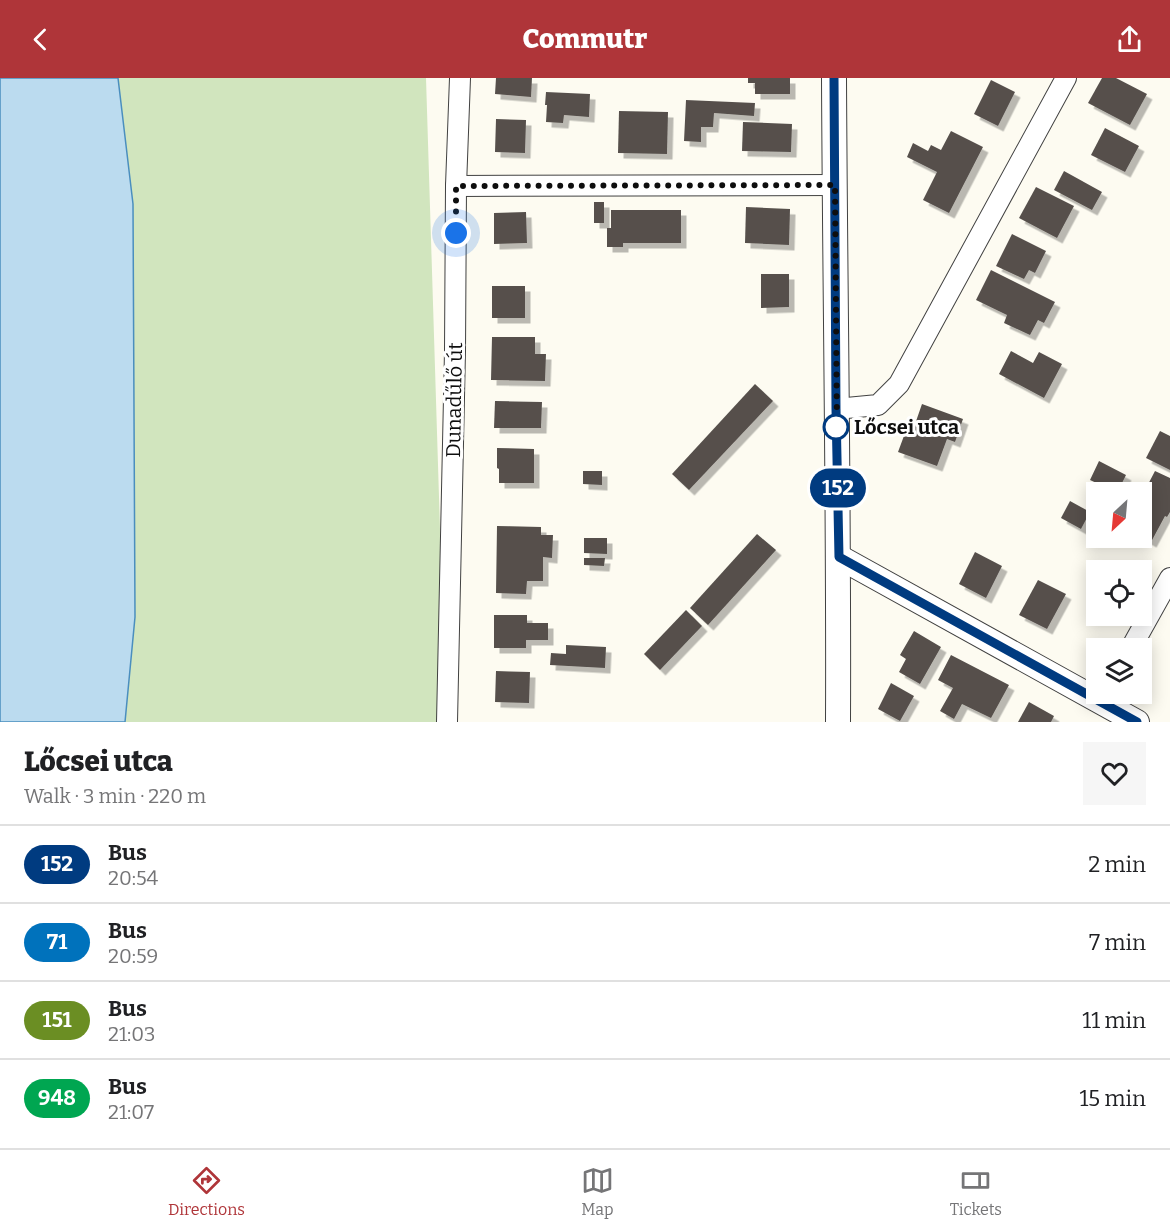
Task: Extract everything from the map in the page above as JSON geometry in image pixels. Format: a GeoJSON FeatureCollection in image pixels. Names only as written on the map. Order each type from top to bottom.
{"type":"FeatureCollection","features":[{"type":"Feature","properties":{"kind":"street","name":"Dunadűlő út"},"geometry":{"type":"LineString","coordinates":[[447,722],[456,186],[460,78]]}},
{"type":"Feature","properties":{"kind":"street"},"geometry":{"type":"LineString","coordinates":[[834,78],[839,557],[838,722]]}},
{"type":"Feature","properties":{"kind":"street"},"geometry":{"type":"LineString","coordinates":[[836,409],[878,405],[899,384],[1066,78]]}},
{"type":"Feature","properties":{"kind":"street"},"geometry":{"type":"LineString","coordinates":[[456,186],[835,185]]}},
{"type":"Feature","properties":{"kind":"street"},"geometry":{"type":"LineString","coordinates":[[839,557],[1086,688]]}},
{"type":"Feature","properties":{"kind":"street"},"geometry":{"type":"LineString","coordinates":[[1137,638],[1170,578]]}},
{"type":"Feature","properties":{"kind":"street"},"geometry":{"type":"LineString","coordinates":[[1112,704],[1137,722]]}},
{"type":"Feature","properties":{"kind":"green space"},"geometry":{"type":"Polygon","coordinates":[[[118,78],[426,78],[446,722],[125,722],[135,617],[133,204],[118,78]]]}},
{"type":"Feature","properties":{"kind":"water"},"geometry":{"type":"Polygon","coordinates":[[[0,78],[118,78],[133,204],[135,617],[125,722],[0,722],[0,78]]]}},
{"type":"Feature","properties":{"kind":"building"},"geometry":{"type":"Polygon","coordinates":[[[496,78],[532,78],[531,97],[495,94],[496,78]]]}},
{"type":"Feature","properties":{"kind":"building"},"geometry":{"type":"Polygon","coordinates":[[[748,78],[790,78],[790,94],[755,94],[755,83],[748,83],[748,78]]]}},
{"type":"Feature","properties":{"kind":"building"},"geometry":{"type":"Polygon","coordinates":[[[1102,78],[1116,78],[1147,94],[1130,125],[1088,103],[1102,78]]]}},
{"type":"Feature","properties":{"kind":"building"},"geometry":{"type":"Polygon","coordinates":[[[991,80],[1015,92],[998,126],[974,114],[991,80]]]}},
{"type":"Feature","properties":{"kind":"building"},"geometry":{"type":"Polygon","coordinates":[[[546,92],[590,94],[589,117],[564,115],[563,123],[546,122],[546,92]]]}},
{"type":"Feature","properties":{"kind":"building"},"geometry":{"type":"Polygon","coordinates":[[[686,100],[755,103],[754,116],[714,113],[713,127],[701,127],[701,142],[684,141],[686,100]]]}},
{"type":"Feature","properties":{"kind":"building"},"geometry":{"type":"Polygon","coordinates":[[[619,111],[668,112],[667,154],[618,153],[619,111]]]}},
{"type":"Feature","properties":{"kind":"building"},"geometry":{"type":"Polygon","coordinates":[[[496,119],[526,120],[525,153],[495,152],[496,119]]]}},
{"type":"Feature","properties":{"kind":"building"},"geometry":{"type":"Polygon","coordinates":[[[743,122],[792,124],[791,152],[742,151],[743,122]]]}},
{"type":"Feature","properties":{"kind":"building"},"geometry":{"type":"Polygon","coordinates":[[[1105,128],[1139,146],[1125,172],[1091,155],[1105,128]]]}},
{"type":"Feature","properties":{"kind":"building"},"geometry":{"type":"Polygon","coordinates":[[[951,131],[983,147],[949,213],[923,200],[937,172],[907,157],[913,143],[928,151],[931,145],[941,150],[951,131]]]}},
{"type":"Feature","properties":{"kind":"building"},"geometry":{"type":"Polygon","coordinates":[[[1064,171],[1102,192],[1092,210],[1054,190],[1064,171]]]}},
{"type":"Feature","properties":{"kind":"building"},"geometry":{"type":"Polygon","coordinates":[[[1036,187],[1074,206],[1057,238],[1019,218],[1036,187]]]}},
{"type":"Feature","properties":{"kind":"building"},"geometry":{"type":"Polygon","coordinates":[[[594,202],[604,202],[604,223],[594,223],[594,202]]]}},
{"type":"Feature","properties":{"kind":"building"},"geometry":{"type":"Polygon","coordinates":[[[746,207],[790,209],[789,245],[745,243],[746,207]]]}},
{"type":"Feature","properties":{"kind":"building"},"geometry":{"type":"Polygon","coordinates":[[[611,210],[681,210],[681,243],[623,243],[623,247],[607,247],[607,228],[611,228],[611,210]]]}},
{"type":"Feature","properties":{"kind":"building"},"geometry":{"type":"Polygon","coordinates":[[[526,212],[527,243],[494,244],[494,213],[526,212]]]}},
{"type":"Feature","properties":{"kind":"building"},"geometry":{"type":"Polygon","coordinates":[[[1012,234],[1046,251],[1035,273],[1029,270],[1024,279],[996,266],[1012,234]]]}},
{"type":"Feature","properties":{"kind":"building"},"geometry":{"type":"Polygon","coordinates":[[[991,270],[1055,302],[1044,323],[1038,320],[1030,335],[1004,323],[1007,315],[976,300],[991,270]]]}},
{"type":"Feature","properties":{"kind":"building"},"geometry":{"type":"Polygon","coordinates":[[[761,274],[789,274],[789,307],[761,308],[761,274]]]}},
{"type":"Feature","properties":{"kind":"building"},"geometry":{"type":"Polygon","coordinates":[[[492,286],[525,286],[525,318],[492,318],[492,286]]]}},
{"type":"Feature","properties":{"kind":"building"},"geometry":{"type":"Polygon","coordinates":[[[492,337],[535,337],[535,354],[546,354],[545,381],[491,380],[492,337]]]}},
{"type":"Feature","properties":{"kind":"building"},"geometry":{"type":"Polygon","coordinates":[[[1011,351],[1033,363],[1039,352],[1062,364],[1044,398],[999,374],[1011,351]]]}},
{"type":"Feature","properties":{"kind":"building"},"geometry":{"type":"Polygon","coordinates":[[[755,384],[773,401],[689,490],[672,474],[755,384]]]}},
{"type":"Feature","properties":{"kind":"building"},"geometry":{"type":"Polygon","coordinates":[[[495,401],[542,402],[541,428],[494,428],[495,401]]]}},
{"type":"Feature","properties":{"kind":"building"},"geometry":{"type":"Polygon","coordinates":[[[922,404],[963,419],[955,442],[947,439],[937,466],[898,452],[908,425],[914,427],[922,404]]]}},
{"type":"Feature","properties":{"kind":"building"},"geometry":{"type":"Polygon","coordinates":[[[1160,431],[1170,436],[1170,470],[1146,458],[1160,431]]]}},
{"type":"Feature","properties":{"kind":"building"},"geometry":{"type":"Polygon","coordinates":[[[497,448],[534,449],[534,483],[499,483],[497,448]]]}},
{"type":"Feature","properties":{"kind":"building"},"geometry":{"type":"Polygon","coordinates":[[[1099,461],[1126,475],[1122,482],[1090,480],[1099,461]]]}},
{"type":"Feature","properties":{"kind":"building"},"geometry":{"type":"Polygon","coordinates":[[[583,471],[602,471],[602,485],[583,484],[583,471]]]}},
{"type":"Feature","properties":{"kind":"building"},"geometry":{"type":"Polygon","coordinates":[[[1155,471],[1170,478],[1170,512],[1167,517],[1165,516],[1152,540],[1152,482],[1149,482],[1155,471]]]}},
{"type":"Feature","properties":{"kind":"building"},"geometry":{"type":"Polygon","coordinates":[[[1070,501],[1086,510],[1086,520],[1081,529],[1061,518],[1070,501]]]}},
{"type":"Feature","properties":{"kind":"building"},"geometry":{"type":"Polygon","coordinates":[[[497,526],[541,527],[541,535],[553,535],[552,558],[543,557],[543,581],[527,581],[526,594],[496,593],[497,526]]]}},
{"type":"Feature","properties":{"kind":"building"},"geometry":{"type":"Polygon","coordinates":[[[757,534],[776,550],[708,625],[690,608],[757,534]]]}},
{"type":"Feature","properties":{"kind":"building"},"geometry":{"type":"Polygon","coordinates":[[[584,538],[607,538],[607,554],[584,553],[584,538]]]}},
{"type":"Feature","properties":{"kind":"building"},"geometry":{"type":"Polygon","coordinates":[[[975,552],[1002,566],[986,598],[959,584],[975,552]]]}},
{"type":"Feature","properties":{"kind":"building"},"geometry":{"type":"Polygon","coordinates":[[[584,558],[605,558],[604,566],[584,565],[584,558]]]}},
{"type":"Feature","properties":{"kind":"building"},"geometry":{"type":"Polygon","coordinates":[[[1038,580],[1066,594],[1047,629],[1019,615],[1038,580]]]}},
{"type":"Feature","properties":{"kind":"building"},"geometry":{"type":"Polygon","coordinates":[[[686,610],[702,626],[660,670],[644,654],[686,610]]]}},
{"type":"Feature","properties":{"kind":"building"},"geometry":{"type":"Polygon","coordinates":[[[494,615],[527,615],[527,623],[548,623],[548,640],[526,640],[526,648],[494,648],[494,615]]]}},
{"type":"Feature","properties":{"kind":"building"},"geometry":{"type":"Polygon","coordinates":[[[914,631],[941,647],[920,684],[899,672],[906,659],[900,655],[914,631]]]}},
{"type":"Feature","properties":{"kind":"building"},"geometry":{"type":"Polygon","coordinates":[[[566,645],[606,647],[605,668],[550,665],[551,653],[566,654],[566,645]]]}},
{"type":"Feature","properties":{"kind":"building"},"geometry":{"type":"Polygon","coordinates":[[[951,655],[1009,685],[991,718],[962,704],[954,719],[940,711],[953,688],[938,680],[951,655]]]}},
{"type":"Feature","properties":{"kind":"building"},"geometry":{"type":"Polygon","coordinates":[[[496,671],[530,672],[529,703],[495,702],[496,671]]]}},
{"type":"Feature","properties":{"kind":"building"},"geometry":{"type":"Polygon","coordinates":[[[891,683],[914,696],[900,721],[878,709],[891,683]]]}},
{"type":"Feature","properties":{"kind":"building"},"geometry":{"type":"Polygon","coordinates":[[[1029,702],[1054,716],[1051,722],[1018,722],[1029,702]]]}},
{"type":"Feature","properties":{"kind":"bus line","name":"152"},"geometry":{"type":"LineString","coordinates":[[834,78],[839,557],[1137,722]]}},
{"type":"Feature","properties":{"kind":"place","name":"Lőcsei utca"},"geometry":{"type":"Point","coordinates":[836,427]}},
{"type":"Feature","properties":{"kind":"route"},"geometry":{"type":"LineString","coordinates":[[456,233],[456,186],[835,185],[837,432],[836,427]]}}]}
